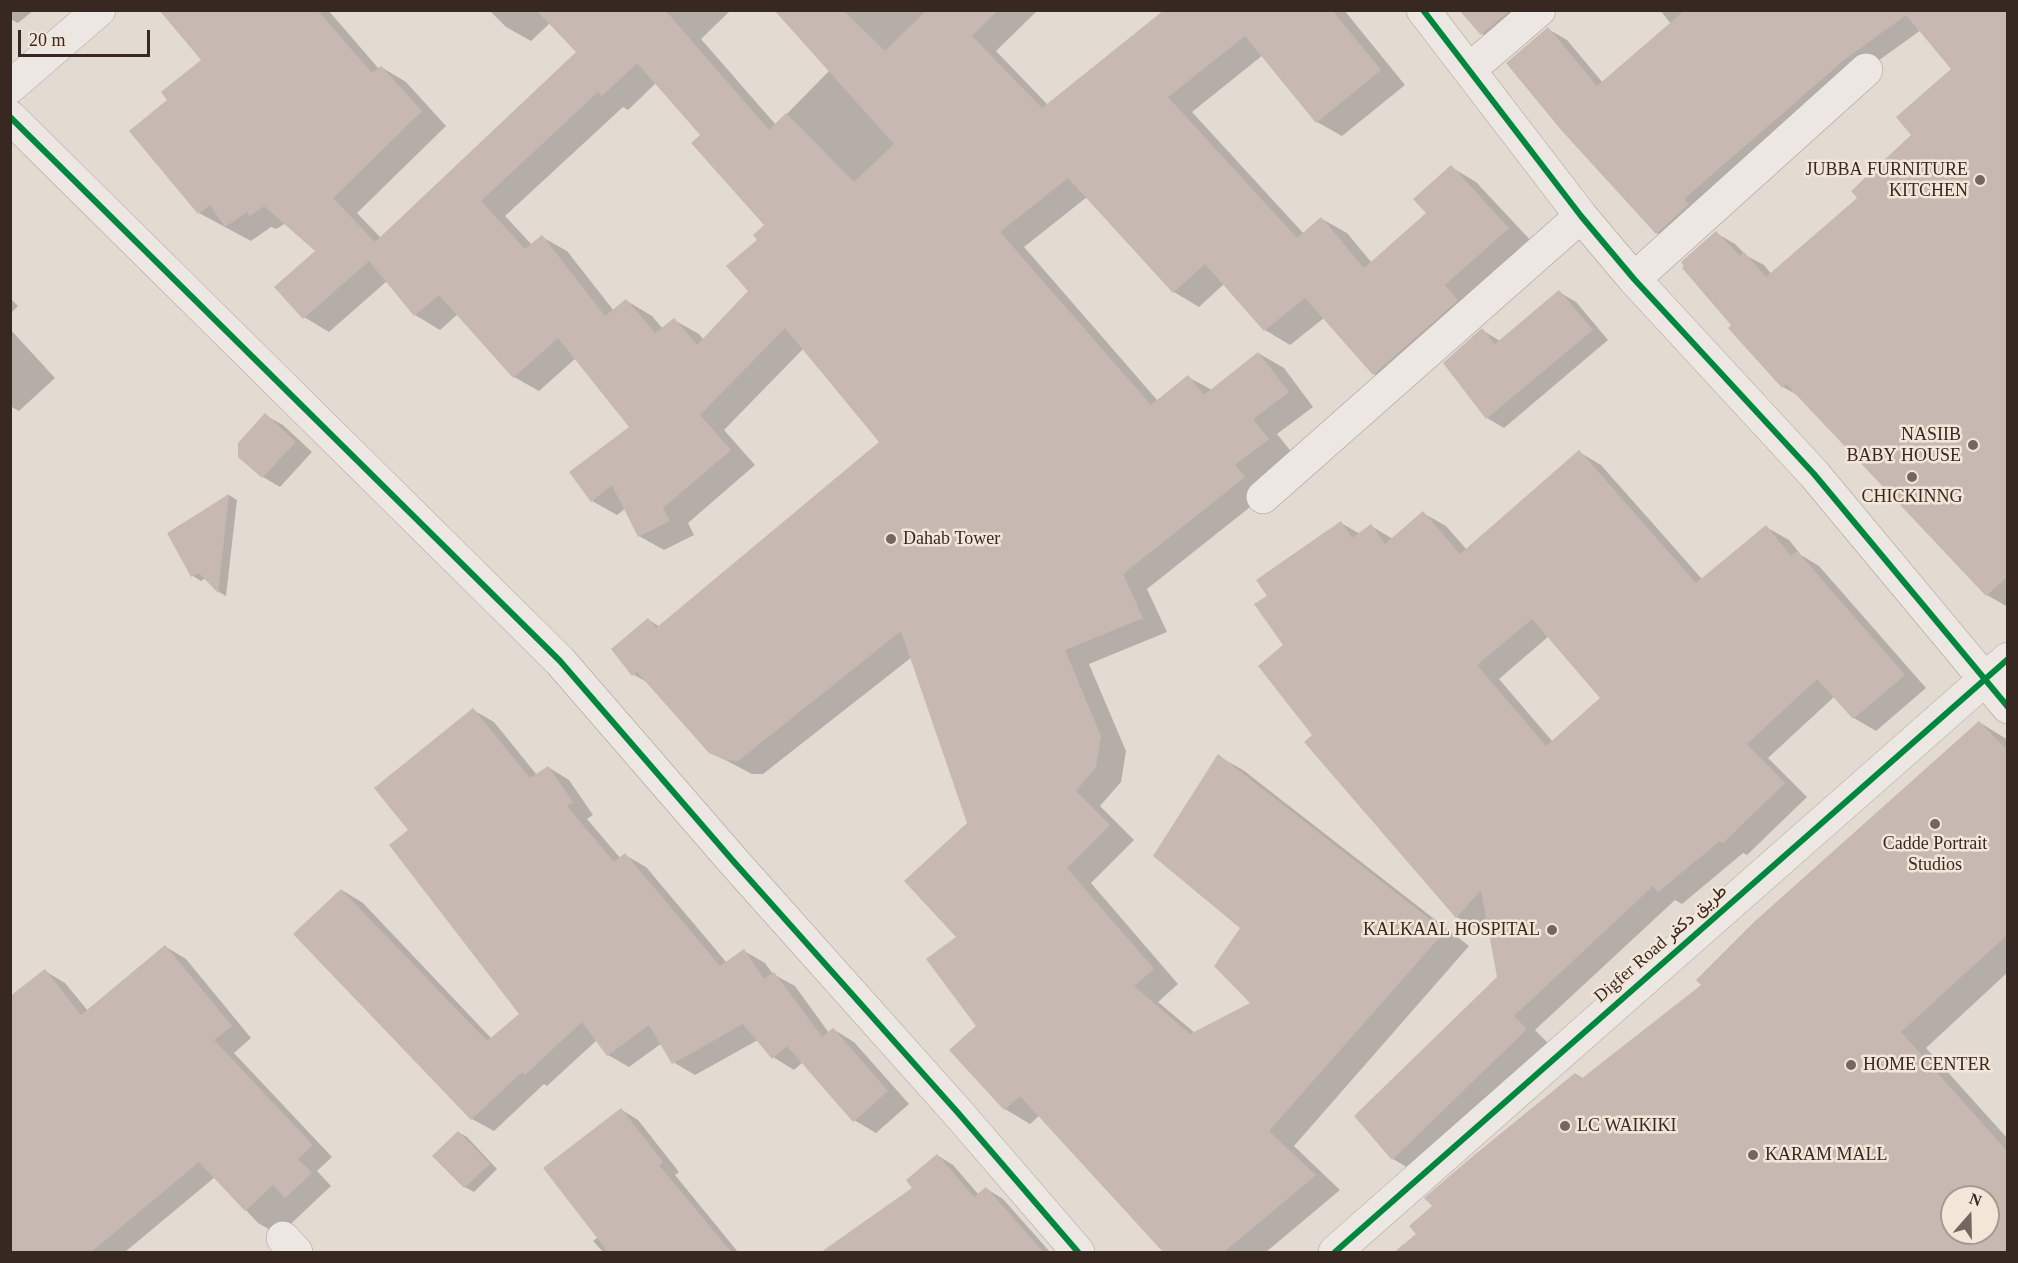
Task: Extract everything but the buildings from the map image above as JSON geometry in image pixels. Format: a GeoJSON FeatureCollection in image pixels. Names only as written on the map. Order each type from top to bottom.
{"type":"FeatureCollection","features":[{"type":"Feature","properties":{"kind":"street"},"geometry":{"type":"LineString","coordinates":[[10,87],[99,10]]}},
{"type":"Feature","properties":{"kind":"street"},"geometry":{"type":"LineString","coordinates":[[1423,10],[1581,216],[1634,279],[1996,669],[2007,706]]}},
{"type":"Feature","properties":{"kind":"street"},"geometry":{"type":"LineString","coordinates":[[1469,70],[1539,10]]}},
{"type":"Feature","properties":{"kind":"street"},"geometry":{"type":"LineString","coordinates":[[1634,279],[1866,70]]}},
{"type":"Feature","properties":{"kind":"street"},"geometry":{"type":"LineString","coordinates":[[10,117],[560,661],[1078,1252]]}},
{"type":"Feature","properties":{"kind":"street"},"geometry":{"type":"LineString","coordinates":[[1263,497],[1581,216]]}},
{"type":"Feature","properties":{"kind":"street","name":"Digfer Road طريق دكفر"},"geometry":{"type":"LineString","coordinates":[[1335,1252],[1996,669]]}},
{"type":"Feature","properties":{"kind":"cycle path"},"geometry":{"type":"LineString","coordinates":[[1423,10],[1581,216],[1634,279],[1814,474],[2008,707]]}},
{"type":"Feature","properties":{"kind":"cycle path"},"geometry":{"type":"LineString","coordinates":[[10,117],[560,661],[1078,1252]]}},
{"type":"Feature","properties":{"kind":"cycle path"},"geometry":{"type":"LineString","coordinates":[[1335,1252],[2008,659]]}},
{"type":"Feature","properties":{"kind":"place","name":"JUBBA FURNITURE KITCHEN"},"geometry":{"type":"Point","coordinates":[1980,180]}},
{"type":"Feature","properties":{"kind":"place","name":"NASIIB BABY HOUSE"},"geometry":{"type":"Point","coordinates":[1973,445]}},
{"type":"Feature","properties":{"kind":"place","name":"CHICKINNG"},"geometry":{"type":"Point","coordinates":[1912,477]}},
{"type":"Feature","properties":{"kind":"place","name":"Dahab Tower"},"geometry":{"type":"Point","coordinates":[891,539]}},
{"type":"Feature","properties":{"kind":"place","name":"Cadde Portrait Studios"},"geometry":{"type":"Point","coordinates":[1935,824]}},
{"type":"Feature","properties":{"kind":"place","name":"KALKAAL HOSPITAL"},"geometry":{"type":"Point","coordinates":[1552,930]}},
{"type":"Feature","properties":{"kind":"place","name":"HOME CENTER"},"geometry":{"type":"Point","coordinates":[1851,1065]}},
{"type":"Feature","properties":{"kind":"place","name":"LC WAIKIKI"},"geometry":{"type":"Point","coordinates":[1565,1126]}},
{"type":"Feature","properties":{"kind":"place","name":"KARAM MALL"},"geometry":{"type":"Point","coordinates":[1753,1155]}}]}
